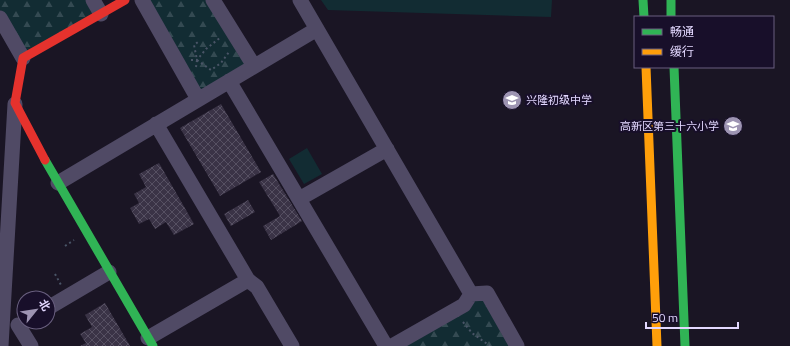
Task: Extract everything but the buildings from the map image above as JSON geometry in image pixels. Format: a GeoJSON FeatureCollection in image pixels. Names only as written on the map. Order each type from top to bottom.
{"type":"FeatureCollection","features":[{"type":"Feature","properties":{"kind":"street"},"geometry":{"type":"LineString","coordinates":[[93,0],[101,14]]}},
{"type":"Feature","properties":{"kind":"street"},"geometry":{"type":"LineString","coordinates":[[23,58],[125,0]]}},
{"type":"Feature","properties":{"kind":"street"},"geometry":{"type":"LineString","coordinates":[[142,0],[198,99]]}},
{"type":"Feature","properties":{"kind":"street"},"geometry":{"type":"LineString","coordinates":[[213,0],[254,66]]}},
{"type":"Feature","properties":{"kind":"street"},"geometry":{"type":"LineString","coordinates":[[300,0],[471,294]]}},
{"type":"Feature","properties":{"kind":"street"},"geometry":{"type":"LineString","coordinates":[[643,0],[644,16]]}},
{"type":"Feature","properties":{"kind":"street"},"geometry":{"type":"LineString","coordinates":[[671,0],[672,16]]}},
{"type":"Feature","properties":{"kind":"street"},"geometry":{"type":"LineString","coordinates":[[0,18],[23,58],[16,103],[1,346]]}},
{"type":"Feature","properties":{"kind":"street"},"geometry":{"type":"LineString","coordinates":[[58,182],[317,28]]}},
{"type":"Feature","properties":{"kind":"street"},"geometry":{"type":"LineString","coordinates":[[646,68],[657,346]]}},
{"type":"Feature","properties":{"kind":"street"},"geometry":{"type":"LineString","coordinates":[[674,68],[685,346]]}},
{"type":"Feature","properties":{"kind":"street"},"geometry":{"type":"LineString","coordinates":[[229,81],[386,346]]}},
{"type":"Feature","properties":{"kind":"street"},"geometry":{"type":"LineString","coordinates":[[16,103],[58,182],[150,342],[248,280]]}},
{"type":"Feature","properties":{"kind":"street"},"geometry":{"type":"LineString","coordinates":[[156,124],[248,280],[257,286],[292,346]]}},
{"type":"Feature","properties":{"kind":"street"},"geometry":{"type":"LineString","coordinates":[[299,199],[387,149]]}},
{"type":"Feature","properties":{"kind":"street"},"geometry":{"type":"LineString","coordinates":[[56,303],[109,272]]}},
{"type":"Feature","properties":{"kind":"street"},"geometry":{"type":"LineString","coordinates":[[471,294],[487,293],[514,345]]}},
{"type":"Feature","properties":{"kind":"street"},"geometry":{"type":"LineString","coordinates":[[392,346],[458,309],[464,305],[471,294]]}},
{"type":"Feature","properties":{"kind":"street"},"geometry":{"type":"LineString","coordinates":[[2,321],[16,322]]}},
{"type":"Feature","properties":{"kind":"street"},"geometry":{"type":"LineString","coordinates":[[24,330],[30,346]]}},
{"type":"Feature","properties":{"kind":"path"},"geometry":{"type":"LineString","coordinates":[[197,60],[206,49],[217,41],[230,27]]}},
{"type":"Feature","properties":{"kind":"path"},"geometry":{"type":"LineString","coordinates":[[197,60],[194,45],[198,42]]}},
{"type":"Feature","properties":{"kind":"path"},"geometry":{"type":"LineString","coordinates":[[178,64],[183,61],[197,60],[211,70],[221,63],[230,51],[242,45]]}},
{"type":"Feature","properties":{"kind":"path"},"geometry":{"type":"LineString","coordinates":[[458,309],[463,322],[472,333],[490,346]]}},
{"type":"Feature","properties":{"kind":"green space"},"geometry":{"type":"Polygon","coordinates":[[[0,0],[93,0],[101,14],[23,58],[0,18],[0,0]]]}},
{"type":"Feature","properties":{"kind":"green space"},"geometry":{"type":"Polygon","coordinates":[[[142,0],[213,0],[254,66],[198,99],[142,0]]]}},
{"type":"Feature","properties":{"kind":"green space"},"geometry":{"type":"Polygon","coordinates":[[[321,0],[552,0],[551,17],[328,10],[321,0]]]}},
{"type":"Feature","properties":{"kind":"green space"},"geometry":{"type":"Polygon","coordinates":[[[307,148],[322,174],[304,184],[289,159],[307,148]]]}},
{"type":"Feature","properties":{"kind":"green space"},"geometry":{"type":"Polygon","coordinates":[[[487,293],[510,346],[392,346],[487,293]]]}},
{"type":"Feature","properties":{"kind":"traffic: fast"},"geometry":{"type":"LineString","coordinates":[[643,0],[644,16]]}},
{"type":"Feature","properties":{"kind":"traffic: fast"},"geometry":{"type":"LineString","coordinates":[[671,0],[671,16]]}},
{"type":"Feature","properties":{"kind":"traffic: fast"},"geometry":{"type":"LineString","coordinates":[[674,68],[685,346]]}},
{"type":"Feature","properties":{"kind":"traffic: fast"},"geometry":{"type":"LineString","coordinates":[[45,160],[153,346]]}},
{"type":"Feature","properties":{"kind":"traffic: slow"},"geometry":{"type":"LineString","coordinates":[[646,68],[657,346]]}},
{"type":"Feature","properties":{"kind":"traffic: jam"},"geometry":{"type":"LineString","coordinates":[[45,160],[15,103],[23,58],[125,0]]}},
{"type":"Feature","properties":{"kind":"place","name":"兴隆初级中学"},"geometry":{"type":"Point","coordinates":[512,100]}},
{"type":"Feature","properties":{"kind":"place","name":"高新区第三十六小学"},"geometry":{"type":"Point","coordinates":[733,126]}}]}
